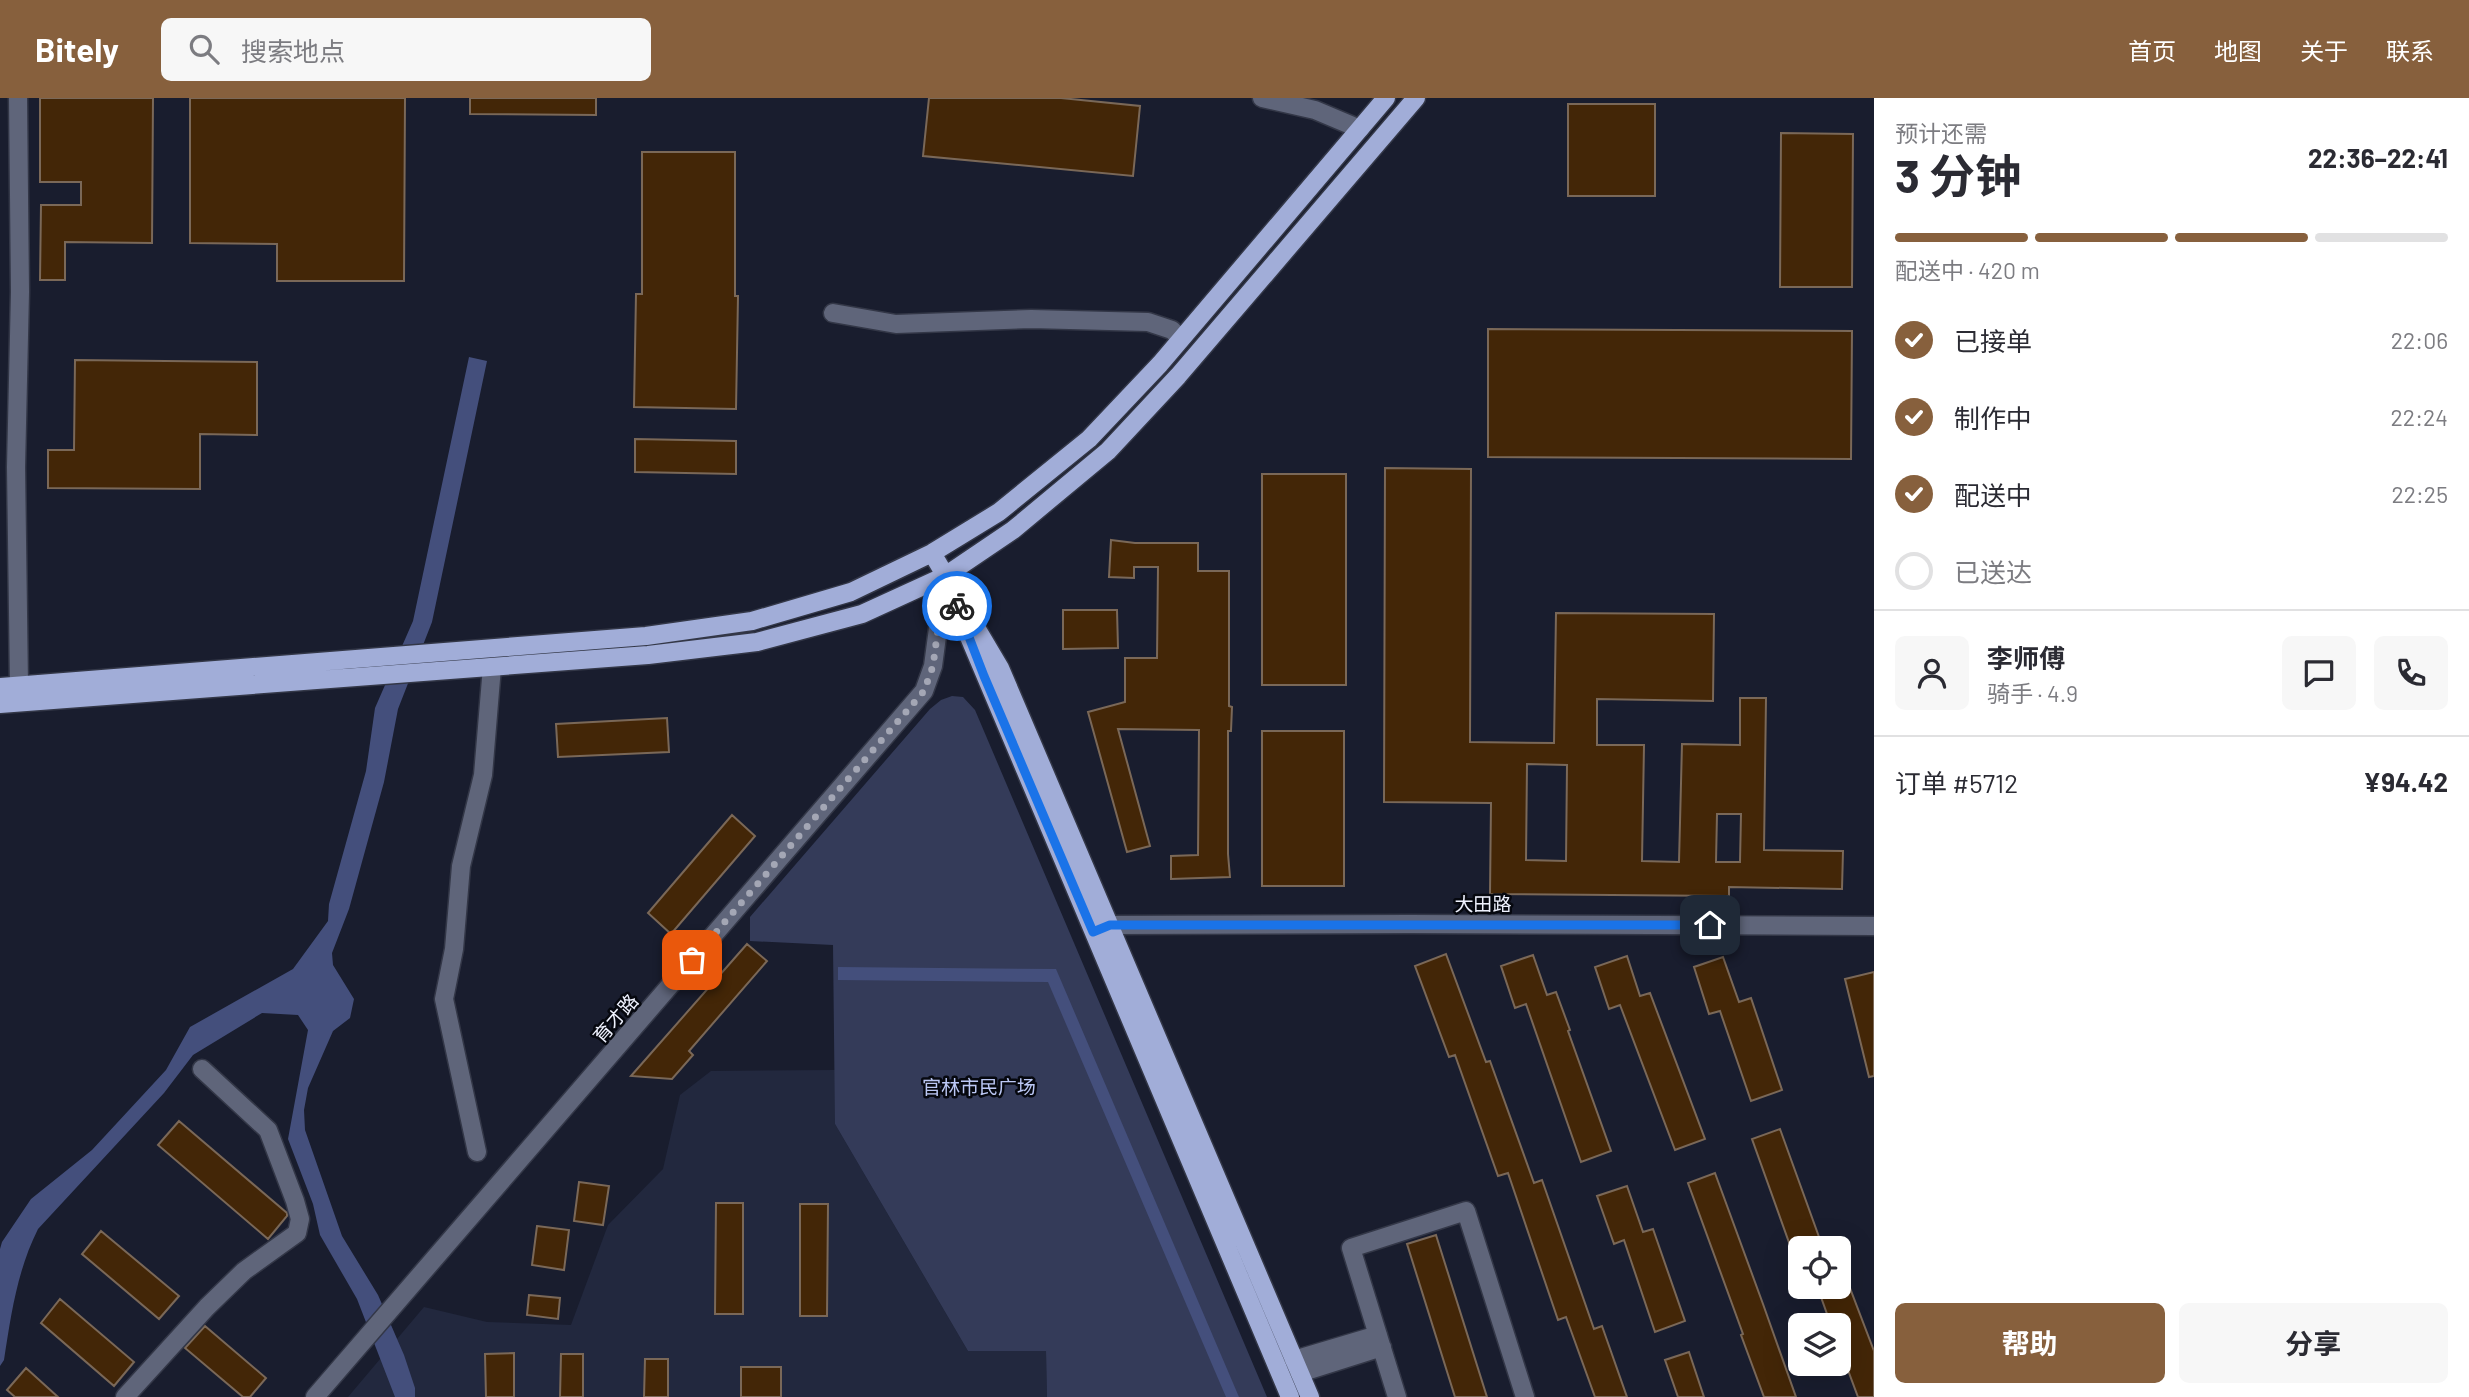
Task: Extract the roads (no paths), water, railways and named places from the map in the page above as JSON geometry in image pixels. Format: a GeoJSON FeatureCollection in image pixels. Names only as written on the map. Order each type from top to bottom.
{"type":"FeatureCollection","features":[{"type":"Feature","properties":{"kind":"main road"},"geometry":{"type":"LineString","coordinates":[[0,687],[646,636],[752,621],[851,592],[932,553],[999,512],[1089,439],[1181,339],[1386,98]]}},
{"type":"Feature","properties":{"kind":"main road"},"geometry":{"type":"LineString","coordinates":[[0,704],[648,655],[757,642],[862,614],[945,576],[1013,530],[1108,451],[1178,376],[1416,98]]}},
{"type":"Feature","properties":{"kind":"main road"},"geometry":{"type":"LineString","coordinates":[[932,553],[1000,668],[1101,929],[1290,1397]]}},
{"type":"Feature","properties":{"kind":"main road"},"geometry":{"type":"LineString","coordinates":[[1101,929],[1310,1397]]}},
{"type":"Feature","properties":{"kind":"street"},"geometry":{"type":"LineString","coordinates":[[18,98],[20,292],[16,467],[19,685]]}},
{"type":"Feature","properties":{"kind":"street"},"geometry":{"type":"LineString","coordinates":[[1262,98],[1315,110],[1360,129]]}},
{"type":"Feature","properties":{"kind":"street"},"geometry":{"type":"LineString","coordinates":[[833,313],[896,324],[1031,319],[1149,322],[1172,330],[1181,339]]}},
{"type":"Feature","properties":{"kind":"street","name":"育才路"},"geometry":{"type":"LineString","coordinates":[[315,1397],[924,691],[933,666],[945,576]]}},
{"type":"Feature","properties":{"kind":"street"},"geometry":{"type":"LineString","coordinates":[[477,1152],[444,999],[454,949],[461,866],[483,775],[492,667]]}},
{"type":"Feature","properties":{"kind":"street","name":"大田路"},"geometry":{"type":"LineString","coordinates":[[1101,929],[1874,926]]}},
{"type":"Feature","properties":{"kind":"street"},"geometry":{"type":"LineString","coordinates":[[125,1397],[207,1307],[244,1271],[297,1233],[300,1219],[295,1201],[268,1130],[202,1069]]}},
{"type":"Feature","properties":{"kind":"street"},"geometry":{"type":"LineString","coordinates":[[1397,1397],[1351,1248],[1466,1211],[1525,1397]]}},
{"type":"Feature","properties":{"kind":"street"},"geometry":{"type":"LineString","coordinates":[[1297,1366],[1380,1341]]}},
{"type":"Feature","properties":{"kind":"park label","name":"官林市民广场"},"geometry":{"type":"Point","coordinates":[979,1086]}}]}
